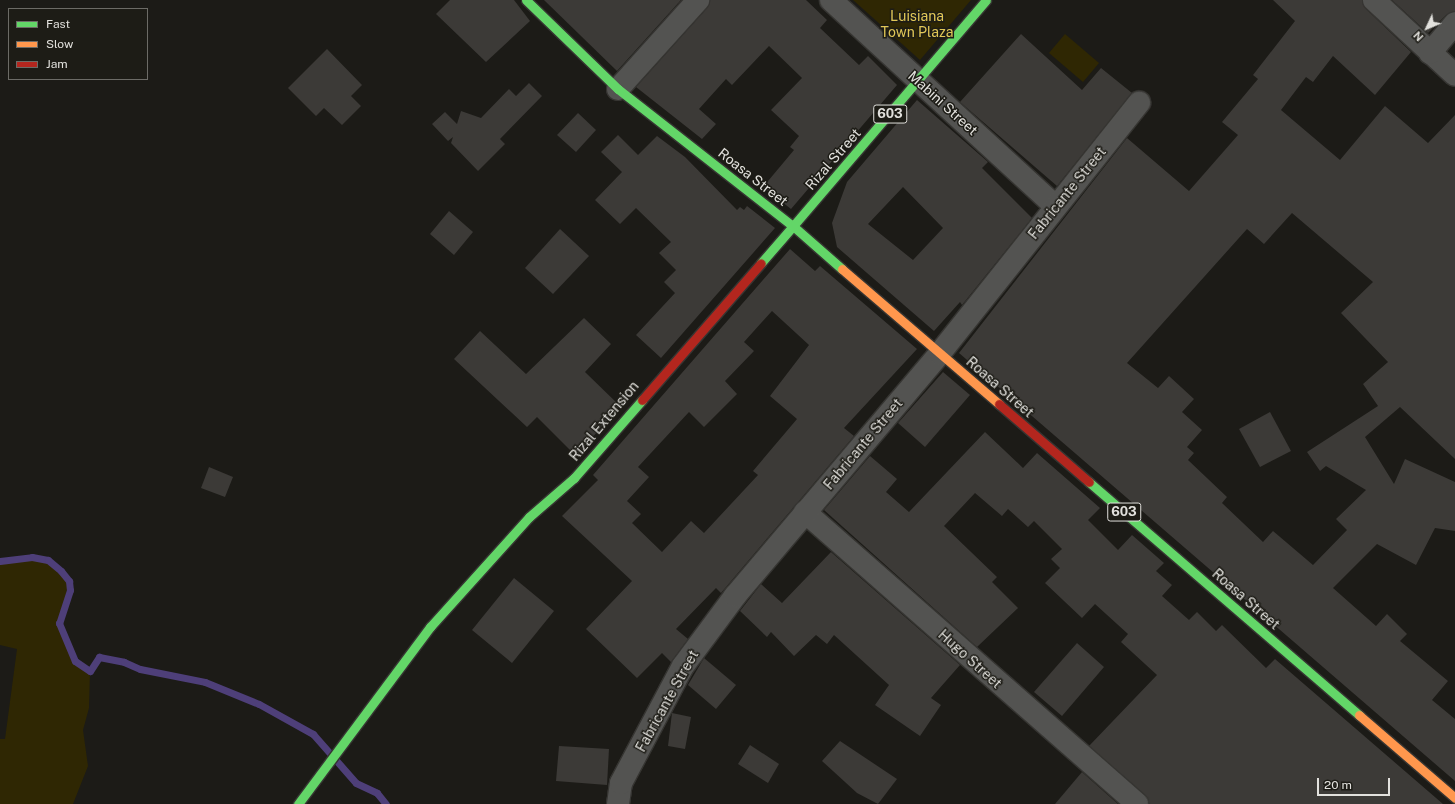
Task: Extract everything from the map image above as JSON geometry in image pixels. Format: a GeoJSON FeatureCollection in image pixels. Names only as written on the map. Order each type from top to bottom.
{"type":"FeatureCollection","features":[{"type":"Feature","properties":{"kind":"main road","name":"Roasa Street"},"geometry":{"type":"LineString","coordinates":[[526,0],[618,89],[793,226],[1455,798]]}},
{"type":"Feature","properties":{"kind":"main road","name":"Rizal Street"},"geometry":{"type":"LineString","coordinates":[[793,226],[919,82],[986,0]]}},
{"type":"Feature","properties":{"kind":"main road","name":"Rizal Extension"},"geometry":{"type":"LineString","coordinates":[[298,804],[430,627],[529,517],[574,478],[793,226]]}},
{"type":"Feature","properties":{"kind":"street"},"geometry":{"type":"LineString","coordinates":[[618,89],[698,0]]}},
{"type":"Feature","properties":{"kind":"street","name":"Mabini Street"},"geometry":{"type":"LineString","coordinates":[[831,0],[1056,206]]}},
{"type":"Feature","properties":{"kind":"street"},"geometry":{"type":"LineString","coordinates":[[1374,0],[1455,75]]}},
{"type":"Feature","properties":{"kind":"street"},"geometry":{"type":"LineString","coordinates":[[1430,53],[1455,24]]}},
{"type":"Feature","properties":{"kind":"street","name":"Fabricante Street"},"geometry":{"type":"LineString","coordinates":[[618,804],[622,783],[683,666],[734,596],[940,353],[1139,103]]}},
{"type":"Feature","properties":{"kind":"street","name":"Hugo Street"},"geometry":{"type":"LineString","coordinates":[[805,512],[1137,804]]}},
{"type":"Feature","properties":{"kind":"green space","name":"Luisiana Town Plaza"},"geometry":{"type":"Polygon","coordinates":[[[853,0],[971,0],[920,60],[853,0]]]}},
{"type":"Feature","properties":{"kind":"green space"},"geometry":{"type":"Polygon","coordinates":[[[1065,34],[1099,63],[1083,82],[1049,53],[1065,34]]]}},
{"type":"Feature","properties":{"kind":"green space"},"geometry":{"type":"Polygon","coordinates":[[[32,557],[48,560],[69,581],[59,623],[75,661],[90,671],[89,708],[83,730],[88,766],[73,804],[0,804],[0,739],[5,739],[17,649],[0,645],[0,561],[32,557]]]}},
{"type":"Feature","properties":{"kind":"building"},"geometry":{"type":"Polygon","coordinates":[[[450,0],[514,0],[530,21],[486,62],[436,14],[450,0]]]}},
{"type":"Feature","properties":{"kind":"building"},"geometry":{"type":"Polygon","coordinates":[[[544,0],[681,0],[617,71],[544,0]]]}},
{"type":"Feature","properties":{"kind":"building"},"geometry":{"type":"Polygon","coordinates":[[[710,0],[806,0],[827,20],[820,28],[859,65],[868,56],[897,85],[791,209],[763,187],[794,150],[790,147],[799,136],[771,110],[802,78],[769,46],[732,85],[726,79],[699,109],[716,124],[702,139],[636,87],[707,8],[710,0]]]}},
{"type":"Feature","properties":{"kind":"building"},"geometry":{"type":"Polygon","coordinates":[[[1273,0],[1362,0],[1366,9],[1411,52],[1375,95],[1333,56],[1313,82],[1306,77],[1281,110],[1340,160],[1385,106],[1428,143],[1455,115],[1455,459],[1400,407],[1365,437],[1394,484],[1405,459],[1455,482],[1455,531],[1435,528],[1416,565],[1377,544],[1333,588],[1376,626],[1387,614],[1407,634],[1400,641],[1448,681],[1432,700],[1455,719],[1455,781],[959,353],[1127,138],[1189,191],[1238,135],[1222,122],[1258,79],[1253,75],[1295,21],[1273,0]],[[1292,213],[1264,244],[1247,229],[1127,363],[1158,388],[1169,376],[1194,399],[1182,412],[1202,430],[1187,447],[1194,453],[1188,460],[1227,497],[1222,503],[1263,542],[1273,531],[1313,565],[1347,530],[1336,519],[1366,490],[1326,466],[1320,471],[1307,452],[1378,406],[1363,384],[1388,362],[1341,313],[1373,282],[1292,213]]]}},
{"type":"Feature","properties":{"kind":"building"},"geometry":{"type":"Polygon","coordinates":[[[1392,0],[1455,0],[1455,11],[1446,15],[1428,33],[1392,0]]]}},
{"type":"Feature","properties":{"kind":"building"},"geometry":{"type":"Polygon","coordinates":[[[1021,34],[1082,90],[1101,68],[1132,93],[1057,186],[960,102],[1021,34]]]}},
{"type":"Feature","properties":{"kind":"building"},"geometry":{"type":"Polygon","coordinates":[[[327,49],[362,85],[351,96],[361,106],[342,125],[324,108],[316,116],[288,88],[327,49]]]}},
{"type":"Feature","properties":{"kind":"building"},"geometry":{"type":"Polygon","coordinates":[[[529,83],[542,96],[500,139],[505,144],[478,171],[451,143],[453,137],[448,141],[432,124],[445,112],[457,124],[461,111],[481,118],[509,89],[516,96],[529,83]]]}},
{"type":"Feature","properties":{"kind":"building"},"geometry":{"type":"Polygon","coordinates":[[[917,100],[988,162],[982,168],[1032,218],[962,305],[960,302],[934,331],[837,247],[832,223],[847,182],[917,100]],[[903,187],[868,224],[913,260],[943,228],[903,187]]]}},
{"type":"Feature","properties":{"kind":"building"},"geometry":{"type":"Polygon","coordinates":[[[578,113],[596,130],[576,152],[557,135],[578,113]]]}},
{"type":"Feature","properties":{"kind":"building"},"geometry":{"type":"Polygon","coordinates":[[[618,135],[638,155],[657,136],[685,157],[737,210],[740,207],[744,210],[747,206],[775,228],[661,358],[636,335],[675,293],[664,282],[676,270],[659,253],[671,242],[636,208],[620,224],[595,200],[622,172],[601,152],[618,135]]]}},
{"type":"Feature","properties":{"kind":"building"},"geometry":{"type":"Polygon","coordinates":[[[449,211],[473,232],[454,255],[430,234],[449,211]]]}},
{"type":"Feature","properties":{"kind":"building"},"geometry":{"type":"Polygon","coordinates":[[[560,229],[589,256],[553,294],[525,268],[560,229]]]}},
{"type":"Feature","properties":{"kind":"building"},"geometry":{"type":"Polygon","coordinates":[[[790,249],[815,271],[820,266],[917,349],[844,428],[854,436],[721,593],[716,588],[676,629],[688,639],[671,662],[662,653],[637,678],[586,629],[632,581],[562,516],[598,480],[593,475],[790,249]],[[772,311],[744,342],[754,351],[725,381],[737,394],[704,427],[689,412],[638,467],[649,477],[627,501],[641,514],[632,523],[662,552],[691,521],[704,533],[758,475],[753,471],[797,419],[770,396],[809,345],[772,311]]]}},
{"type":"Feature","properties":{"kind":"building"},"geometry":{"type":"Polygon","coordinates":[[[584,318],[611,344],[585,372],[620,406],[576,456],[537,417],[527,427],[454,359],[480,331],[526,374],[584,318]]]}},
{"type":"Feature","properties":{"kind":"building"},"geometry":{"type":"Polygon","coordinates":[[[943,372],[970,395],[925,447],[898,423],[943,372]]]}},
{"type":"Feature","properties":{"kind":"building"},"geometry":{"type":"Polygon","coordinates":[[[1270,412],[1291,451],[1260,467],[1239,429],[1270,412]]]}},
{"type":"Feature","properties":{"kind":"building"},"geometry":{"type":"Polygon","coordinates":[[[985,432],[1023,468],[1037,453],[1100,508],[1088,520],[1118,550],[1132,535],[1164,563],[1156,571],[1172,585],[1162,596],[1189,620],[1197,612],[1216,631],[1222,625],[1266,668],[1275,659],[1443,804],[1149,804],[1145,795],[1089,746],[1157,675],[1121,642],[1128,634],[1095,604],[1082,618],[1045,583],[1060,568],[1051,559],[1062,549],[1034,521],[1028,527],[1008,509],[1002,516],[975,493],[944,526],[997,577],[992,582],[1018,608],[977,647],[824,510],[870,456],[897,479],[886,492],[909,512],[985,432]]]}},
{"type":"Feature","properties":{"kind":"building"},"geometry":{"type":"Polygon","coordinates":[[[209,467],[233,477],[225,497],[201,488],[209,467]]]}},
{"type":"Feature","properties":{"kind":"building"},"geometry":{"type":"Polygon","coordinates":[[[831,552],[960,665],[931,698],[941,705],[920,736],[875,705],[889,685],[834,635],[827,644],[816,635],[794,656],[771,632],[767,637],[740,611],[761,584],[782,603],[831,552]]]}},
{"type":"Feature","properties":{"kind":"building"},"geometry":{"type":"Polygon","coordinates":[[[514,578],[554,611],[512,663],[472,630],[514,578]]]}},
{"type":"Feature","properties":{"kind":"building"},"geometry":{"type":"Polygon","coordinates":[[[1077,643],[1104,667],[1062,716],[1034,692],[1077,643]]]}},
{"type":"Feature","properties":{"kind":"building"},"geometry":{"type":"Polygon","coordinates":[[[704,658],[736,685],[716,709],[688,685],[704,658]]]}},
{"type":"Feature","properties":{"kind":"building"},"geometry":{"type":"Polygon","coordinates":[[[672,713],[691,717],[685,749],[668,746],[672,713]]]}},
{"type":"Feature","properties":{"kind":"building"},"geometry":{"type":"Polygon","coordinates":[[[840,741],[897,779],[878,804],[857,793],[822,761],[840,741]]]}},
{"type":"Feature","properties":{"kind":"building"},"geometry":{"type":"Polygon","coordinates":[[[750,745],[779,764],[768,783],[738,764],[750,745]]]}},
{"type":"Feature","properties":{"kind":"building"},"geometry":{"type":"Polygon","coordinates":[[[559,746],[609,749],[607,785],[556,781],[559,746]]]}},
{"type":"Feature","properties":{"kind":"building"},"geometry":{"type":"Polygon","coordinates":[[[1082,772],[1118,804],[1055,804],[1082,772]]]}},
{"type":"Feature","properties":{"kind":"waterway"},"geometry":{"type":"LineString","coordinates":[[0,561],[32,557],[48,560],[61,571],[69,581],[70,590],[59,623],[75,661],[90,671],[99,657],[124,662],[140,669],[205,682],[259,704],[313,734],[356,783],[377,793],[386,804]]}},
{"type":"Feature","properties":{"kind":"traffic: fast"},"geometry":{"type":"LineString","coordinates":[[526,0],[618,89],[793,226],[761,263]]}},
{"type":"Feature","properties":{"kind":"traffic: fast"},"geometry":{"type":"LineString","coordinates":[[842,269],[793,226],[986,0]]}},
{"type":"Feature","properties":{"kind":"traffic: fast"},"geometry":{"type":"LineString","coordinates":[[298,804],[430,627],[529,517],[574,478],[642,400]]}},
{"type":"Feature","properties":{"kind":"traffic: fast"},"geometry":{"type":"LineString","coordinates":[[1089,482],[1359,715]]}},
{"type":"Feature","properties":{"kind":"traffic: slow"},"geometry":{"type":"LineString","coordinates":[[842,269],[999,404]]}},
{"type":"Feature","properties":{"kind":"traffic: slow"},"geometry":{"type":"LineString","coordinates":[[1359,715],[1455,798]]}},
{"type":"Feature","properties":{"kind":"traffic: jam"},"geometry":{"type":"LineString","coordinates":[[642,400],[761,263]]}},
{"type":"Feature","properties":{"kind":"traffic: jam"},"geometry":{"type":"LineString","coordinates":[[999,404],[1089,482]]}}]}
